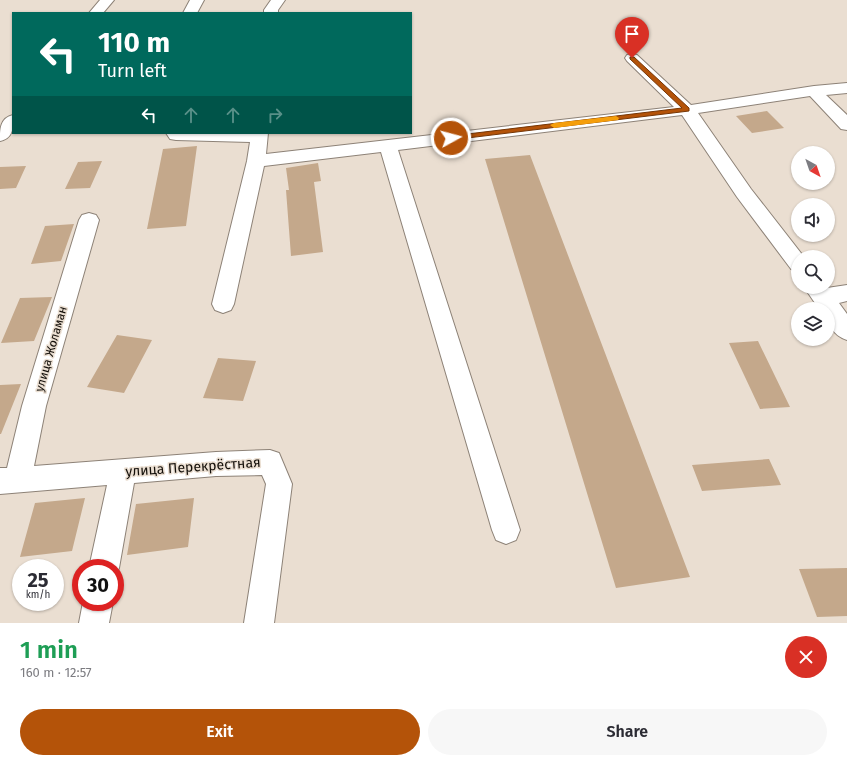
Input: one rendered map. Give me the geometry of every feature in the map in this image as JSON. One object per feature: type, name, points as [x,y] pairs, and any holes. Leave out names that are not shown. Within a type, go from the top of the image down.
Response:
[{"type":"street","points":[[97,12],[107,0]]},
{"type":"street","points":[[191,12],[197,0]]},
{"type":"street","points":[[271,12],[278,0]]},
{"type":"street","points":[[632,58],[687,110],[744,193],[791,255]]},
{"type":"street","points":[[256,160],[687,110],[814,91],[847,88]]},
{"type":"street","points":[[814,91],[847,125]]},
{"type":"street","points":[[0,136],[12,121]]},
{"type":"street","points":[[175,134],[260,135],[256,160],[223,304]]},
{"type":"street","points":[[388,145],[506,530]]},
{"type":"street","name":"улица Жоламан","points":[[9,480],[34,406],[89,220]]},
{"type":"street","points":[[835,293],[847,293]]},
{"type":"street","points":[[820,294],[847,331]]},
{"type":"street","name":"улица Перекрёстная","points":[[9,480],[216,464],[270,462],[279,484],[259,623]]},
{"type":"street","points":[[106,559],[123,471]]},
{"type":"street","points":[[94,623],[96,611]]},
{"type":"building","points":[[767,111],[784,128],[752,133],[736,116]]},
{"type":"building","points":[[197,146],[186,226],[147,229],[163,149]]},
{"type":"building","points":[[530,155],[690,577],[616,588],[485,159]]},
{"type":"building","points":[[102,161],[90,188],[65,189],[78,162]]},
{"type":"building","points":[[318,163],[321,181],[314,182],[323,252],[291,256],[286,190],[289,190],[286,168]]},
{"type":"building","points":[[26,166],[16,188],[0,189],[0,167]]},
{"type":"building","points":[[74,224],[61,261],[31,264],[45,226]]},
{"type":"building","points":[[52,297],[34,341],[1,343],[20,298]]},
{"type":"building","points":[[117,335],[152,340],[124,393],[87,387]]},
{"type":"building","points":[[758,341],[790,407],[760,409],[729,343]]},
{"type":"building","points":[[218,358],[256,361],[243,401],[203,398]]},
{"type":"building","points":[[21,384],[1,434],[0,434],[0,385]]},
{"type":"building","points":[[769,459],[781,485],[702,491],[692,465]]},
{"type":"building","points":[[85,498],[72,551],[20,557],[35,503]]},
{"type":"building","points":[[194,498],[188,547],[127,555],[136,504]]},
{"type":"building","points":[[847,568],[847,616],[817,617],[799,569]]},
{"type":"slow traffic","points":[[554,125],[616,118]]},
{"type":"route","points":[[451,138],[687,110],[632,58]]}]
